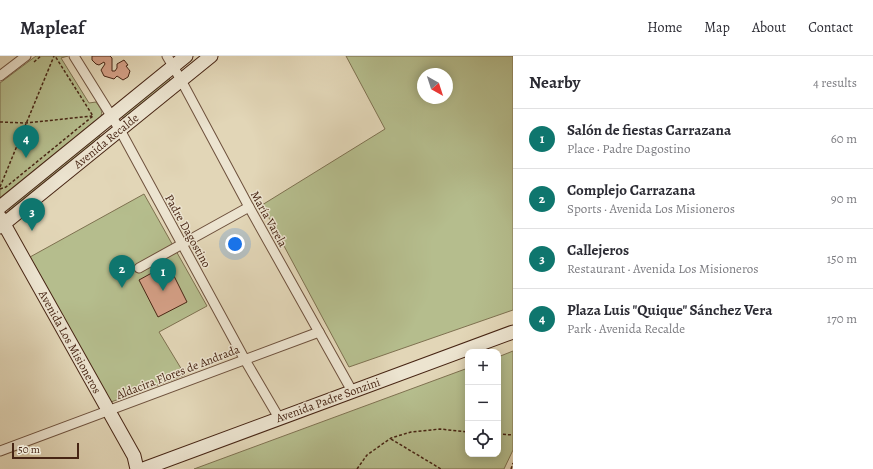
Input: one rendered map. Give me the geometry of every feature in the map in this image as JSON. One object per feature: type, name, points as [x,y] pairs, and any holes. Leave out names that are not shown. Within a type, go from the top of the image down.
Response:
[{"type":"street","points":[[0,76],[26,56]]},
{"type":"street","name":"Padre Dagostino","points":[[74,56],[120,130],[245,360],[279,418]]},
{"type":"street","name":"Avenida Recalde","points":[[0,207],[112,116],[170,61],[186,56]]},
{"type":"street","name":"Avenida Recalde","points":[[1,225],[211,56]]},
{"type":"street","name":"María Varela","points":[[170,61],[352,392]]},
{"type":"street","points":[[139,268],[249,207]]},
{"type":"street","name":"Avenida Los Misioneros","points":[[1,225],[104,413],[126,460],[136,469]]},
{"type":"street","name":"Aldacira Flores de Andrada","points":[[0,451],[319,332]]},
{"type":"street","name":"Avenida Padre Sonzini","points":[[143,469],[513,332]]},
{"type":"path","points":[[54,56],[93,116]]},
{"type":"path","points":[[0,188],[54,56]]},
{"type":"path","points":[[0,188],[6,187],[93,116]]},
{"type":"path","points":[[0,122],[26,123],[93,116],[112,116]]},
{"type":"path","points":[[357,469],[367,455],[391,438],[411,432],[440,428],[465,432]]},
{"type":"path","points":[[501,434],[513,435]]},
{"type":"path","points":[[391,438],[441,469]]},
{"type":"path","points":[[511,469],[513,463]]},
{"type":"green space","points":[[36,56],[68,56],[61,58],[89,103],[96,102],[99,106],[102,111],[101,116],[4,197],[0,198],[0,83]]},
{"type":"green space","points":[[346,56],[513,56],[513,310],[349,367],[262,205],[385,129]]},
{"type":"green space","points":[[169,78],[171,82],[124,120],[122,115]]},
{"type":"green space","points":[[99,134],[101,139],[11,211],[8,207]]},
{"type":"green space","points":[[144,194],[207,306],[159,332],[185,375],[111,402],[30,257]]},
{"type":"green space","points":[[513,351],[513,450],[504,469],[194,469],[465,369],[465,457],[501,457],[501,356]]},
{"type":"building","points":[[92,56],[110,56],[112,58],[112,71],[115,71],[117,64],[124,60],[130,71],[128,77],[123,80],[117,76],[114,79],[104,76],[101,70],[105,64],[104,62],[99,65],[96,64],[92,60]]},
{"type":"building","points":[[168,264],[187,302],[158,317],[139,280]]},
{"type":"place","name":"Plaza Luis \"Quique\" Sánchez Vera","points":[[26,158]]},
{"type":"place","name":"Callejeros","points":[[32,231]]},
{"type":"place","name":"Complejo Carrazana","points":[[122,288]]},
{"type":"place","name":"Salón de fiestas Carrazana","points":[[163,291]]}]
